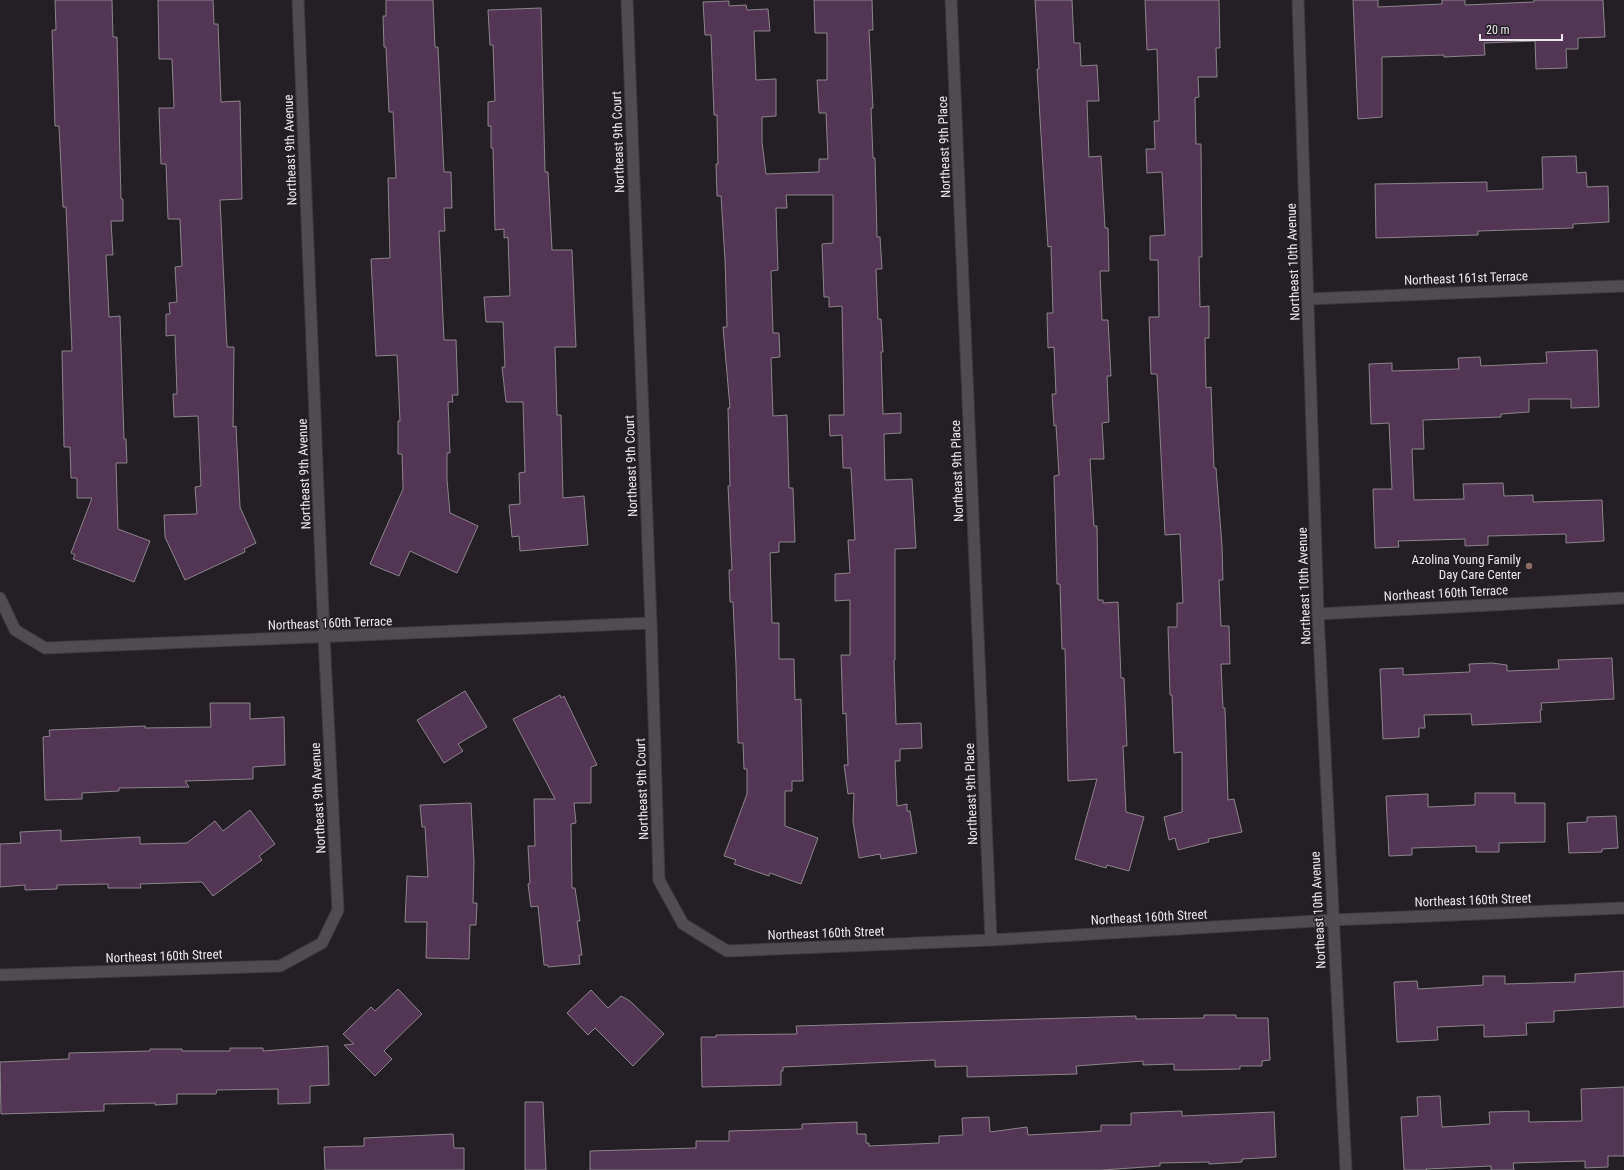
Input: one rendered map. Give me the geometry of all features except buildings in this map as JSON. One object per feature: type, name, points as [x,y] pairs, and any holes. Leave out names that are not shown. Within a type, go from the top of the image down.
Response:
[{"type":"street","name":"Northeast 9th Avenue","points":[[298,0],[324,637],[338,910],[322,943]]},
{"type":"street","name":"Northeast 9th Court","points":[[627,0],[651,623],[659,880],[683,924]]},
{"type":"street","name":"Northeast 9th Place","points":[[951,0],[991,940]]},
{"type":"street","name":"Northeast 10th Avenue","points":[[1298,0],[1318,614],[1332,920],[1346,1170]]},
{"type":"street","name":"Northeast 161st Terrace","points":[[1308,299],[1624,286]]},
{"type":"street","name":"Northeast 160th Terrace","points":[[0,598],[15,630],[45,648],[651,623]]},
{"type":"street","name":"Northeast 160th Terrace","points":[[1318,614],[1624,598]]},
{"type":"street","name":"Northeast 160th Street","points":[[683,924],[726,950],[991,940],[1332,920],[1624,908]]},
{"type":"street","name":"Northeast 160th Street","points":[[0,975],[280,966],[322,943]]},
{"type":"place","name":"Azolina Young Family Day Care Center","points":[[1529,566]]}]
